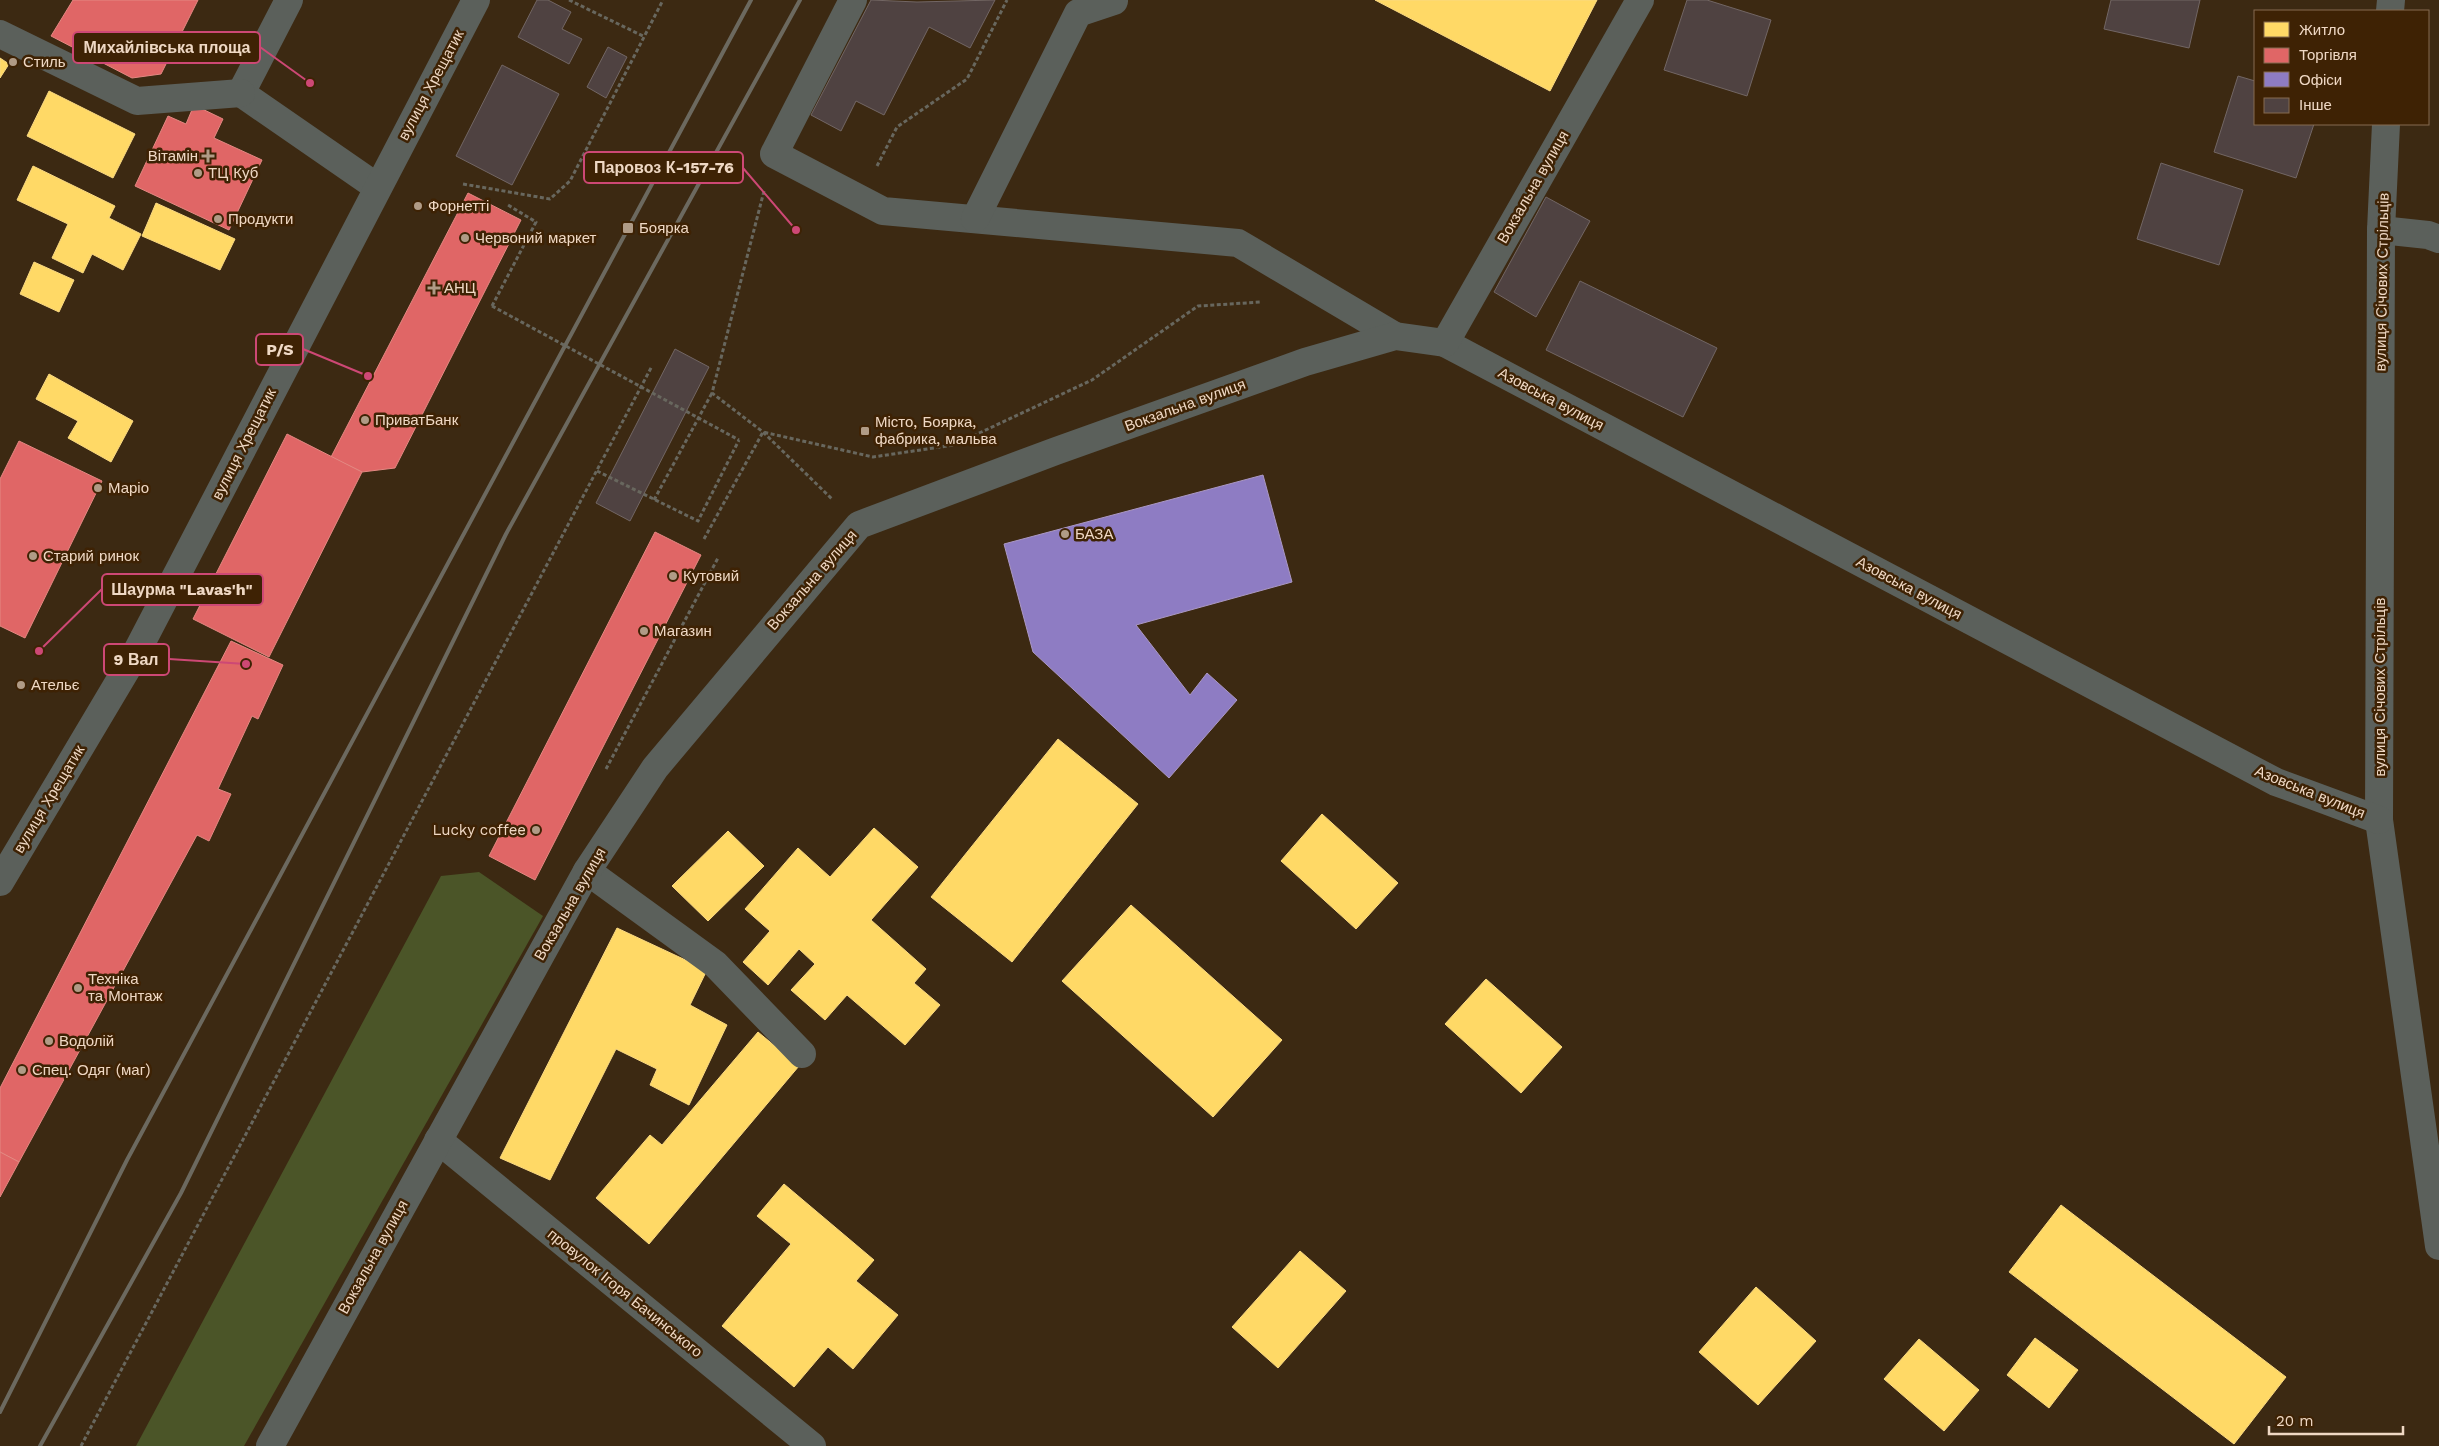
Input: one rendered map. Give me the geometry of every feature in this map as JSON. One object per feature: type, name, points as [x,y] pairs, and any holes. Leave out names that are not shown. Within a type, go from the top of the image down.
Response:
[{"type":"street","points":[[241,93],[289,0]]},
{"type":"street","name":"вулиця Хрещатик","points":[[0,882],[135,655],[476,0]]},
{"type":"street","points":[[853,0],[774,154],[883,211],[1238,243],[1395,336]]},
{"type":"street","name":"Вокзальна вулиця","points":[[270,1446],[587,871],[655,768],[859,525],[1056,451],[1305,362],[1395,336],[1445,342],[1640,0]]},
{"type":"street","points":[[975,220],[1078,13],[1114,1]]},
{"type":"street","points":[[0,34],[137,101],[241,93],[377,188]]},
{"type":"street","name":"вулиця Січових Стрільців","points":[[2386,125],[2381,230],[2379,820],[2439,1246]]},
{"type":"street","points":[[2381,230],[2428,234],[2439,239]]},
{"type":"street","name":"Азовська вулиця","points":[[1445,342],[2276,782],[2379,820]]},
{"type":"street","points":[[587,871],[715,964],[802,1054]]},
{"type":"street","name":"провулок Ігоря Бачинського","points":[[438,1140],[812,1446]]},
{"type":"path","points":[[569,0],[644,37]]},
{"type":"path","points":[[463,184],[550,199],[570,181],[664,0]]},
{"type":"path","points":[[860,199],[897,127],[967,78],[1007,0]]},
{"type":"path","points":[[654,500],[712,393],[774,154]]},
{"type":"path","points":[[508,205],[536,222],[492,306],[739,440],[698,521],[597,471]]},
{"type":"path","points":[[762,432],[873,457],[954,445],[1092,380],[1198,306],[1263,302]]},
{"type":"path","points":[[81,1446],[652,366]]},
{"type":"path","points":[[712,393],[762,432],[859,525]]},
{"type":"path","points":[[704,539],[762,432]]},
{"type":"green space","points":[[479,872],[543,916],[244,1446],[136,1446],[441,876]]},
{"type":"building: Житло","points":[[1375,0],[1597,0],[1550,91]]},
{"type":"building: Житло","points":[[0,58],[9,64],[0,78]]},
{"type":"building: Житло","points":[[49,91],[135,134],[113,178],[27,136]]},
{"type":"building: Житло","points":[[33,166],[115,206],[109,218],[141,234],[123,270],[92,254],[83,273],[52,258],[68,224],[17,200]]},
{"type":"building: Житло","points":[[156,203],[235,239],[220,270],[142,236]]},
{"type":"building: Житло","points":[[34,262],[74,280],[59,312],[20,294]]},
{"type":"building: Житло","points":[[49,374],[133,421],[111,462],[68,438],[78,421],[36,399]]},
{"type":"building: Житло","points":[[1058,739],[1138,804],[1012,962],[931,897]]},
{"type":"building: Житло","points":[[1322,814],[1398,883],[1356,929],[1281,861]]},
{"type":"building: Житло","points":[[874,828],[918,867],[871,920],[926,969],[914,983],[940,1005],[905,1045],[847,995],[825,1020],[791,990],[815,964],[799,949],[768,985],[743,962],[770,931],[745,909],[798,848],[830,877]]},
{"type":"building: Житло","points":[[728,831],[764,866],[708,921],[672,886]]},
{"type":"building: Житло","points":[[1131,905],[1282,1040],[1213,1117],[1062,981]]},
{"type":"building: Житло","points":[[617,928],[707,970],[690,1005],[727,1025],[689,1105],[650,1085],[657,1069],[616,1049],[550,1180],[500,1158]]},
{"type":"building: Житло","points":[[1486,979],[1562,1047],[1521,1093],[1445,1024]]},
{"type":"building: Житло","points":[[758,1032],[799,1066],[649,1244],[596,1198],[650,1135],[662,1145]]},
{"type":"building: Житло","points":[[784,1184],[874,1260],[856,1281],[898,1315],[853,1369],[828,1347],[794,1387],[722,1326],[791,1244],[757,1216]]},
{"type":"building: Житло","points":[[2061,1205],[2286,1377],[2234,1444],[2009,1272]]},
{"type":"building: Житло","points":[[1300,1251],[1346,1291],[1278,1368],[1232,1327]]},
{"type":"building: Житло","points":[[1756,1287],[1816,1341],[1758,1405],[1699,1352]]},
{"type":"building: Житло","points":[[2035,1338],[2078,1370],[2049,1408],[2007,1375]]},
{"type":"building: Житло","points":[[1919,1339],[1979,1390],[1944,1431],[1884,1379]]},
{"type":"building: Торгівля","points":[[73,0],[198,0],[161,74],[132,78],[51,36]]},
{"type":"building: Торгівля","name":"ТЦ Куб","points":[[194,105],[223,119],[214,138],[262,160],[229,230],[135,186],[168,116],[186,124]]},
{"type":"building: Торгівля","points":[[468,193],[521,220],[395,468],[362,472],[331,457]]},
{"type":"building: Торгівля","points":[[287,434],[362,472],[269,657],[193,619]]},
{"type":"building: Торгівля","name":"Старий ринок","points":[[19,441],[102,481],[25,638],[0,626],[0,479]]},
{"type":"building: Торгівля","points":[[655,532],[701,555],[535,880],[489,856]]},
{"type":"building: Торгівля","points":[[231,641],[283,665],[258,719],[252,716],[218,789],[231,794],[209,841],[197,835],[19,1162],[0,1152],[0,1088]]},
{"type":"building: Торгівля","points":[[0,1152],[19,1162],[0,1197]]},
{"type":"building: Офіси","points":[[1263,475],[1292,582],[1136,625],[1190,695],[1207,673],[1237,700],[1169,778],[1033,652],[1004,544]]},
{"type":"building: Інше","points":[[537,0],[548,0],[571,12],[562,29],[582,39],[569,64],[518,37]]},
{"type":"building: Інше","points":[[871,0],[917,2],[995,0],[970,48],[929,27],[884,115],[856,101],[841,131],[811,115]]},
{"type":"building: Інше","points":[[1687,0],[1707,0],[1771,20],[1747,96],[1664,70]]},
{"type":"building: Інше","points":[[2111,0],[2200,0],[2189,48],[2104,29]]},
{"type":"building: Інше","points":[[608,47],[627,57],[606,98],[587,87]]},
{"type":"building: Інше","points":[[502,65],[559,94],[512,185],[456,156]]},
{"type":"building: Інше","points":[[2238,76],[2254,81],[2254,125],[2314,125],[2296,178],[2214,152]]},
{"type":"building: Інше","points":[[2161,163],[2243,190],[2219,265],[2137,239]]},
{"type":"building: Інше","points":[[1546,197],[1590,221],[1536,317],[1494,292]]},
{"type":"building: Інше","points":[[1580,281],[1717,348],[1683,417],[1546,350]]},
{"type":"building: Інше","points":[[675,349],[709,367],[630,521],[596,503]]},
{"type":"railway","points":[[0,1412],[127,1160],[751,0]]},
{"type":"railway","points":[[40,1446],[181,1193],[506,534],[800,0]]},
{"type":"place","name":"Стиль","points":[[13,62]]},
{"type":"place","name":"Михайлівська площа","points":[[310,83]]},
{"type":"place","name":"Вітамін","points":[[208,156]]},
{"type":"place","name":"ТЦ Куб","points":[[198,173]]},
{"type":"place","name":"Форнетті","points":[[418,206]]},
{"type":"place","name":"Продукти","points":[[218,219]]},
{"type":"place","name":"Боярка","points":[[628,228]]},
{"type":"place","name":"Паровоз К-157-76","points":[[796,230]]},
{"type":"place","name":"Червоний маркет","points":[[465,238]]},
{"type":"place","name":"АНЦ","points":[[434,288]]},
{"type":"place","name":"P/S","points":[[368,376]]},
{"type":"place","name":"ПриватБанк","points":[[365,420]]},
{"type":"place","name":"Місто, Боярка, фабрика, мальва","points":[[865,431]]},
{"type":"place","name":"Маріо","points":[[98,488]]},
{"type":"place","name":"БАЗА","points":[[1065,534]]},
{"type":"place","name":"Старий ринок","points":[[33,556]]},
{"type":"place","name":"Кутовий","points":[[673,576]]},
{"type":"place","name":"Магазин","points":[[644,631]]},
{"type":"place","name":"Шаурма \"Lavas'h\"","points":[[39,651]]},
{"type":"place","name":"9 Вал","points":[[246,664]]},
{"type":"place","name":"Ательє","points":[[21,685]]},
{"type":"place","name":"Lucky coffee","points":[[536,830]]},
{"type":"place","name":"Техніка та Монтаж","points":[[78,988]]},
{"type":"place","name":"Водолій","points":[[49,1041]]},
{"type":"place","name":"Спец. Одяг (маг)","points":[[22,1070]]}]
